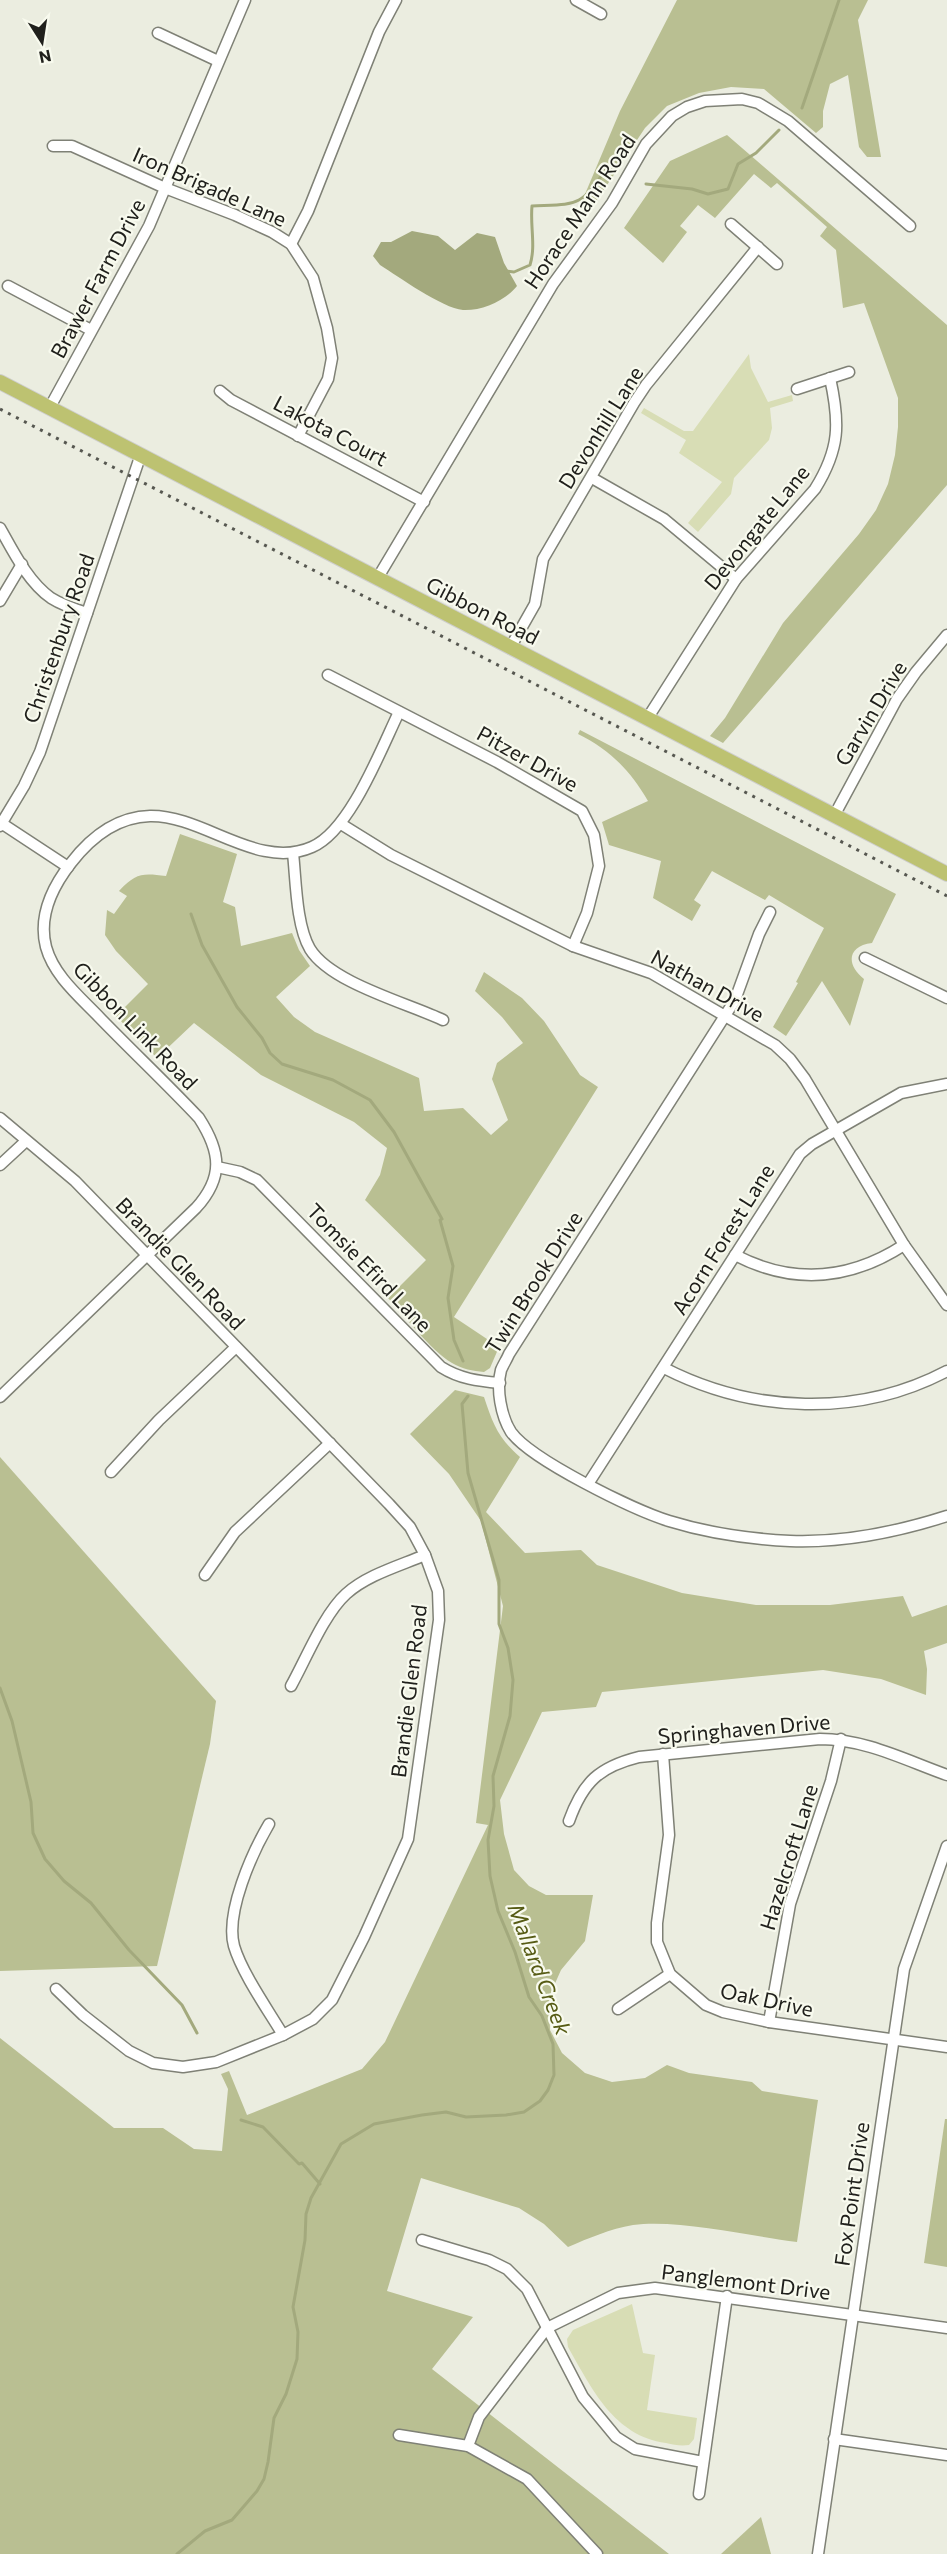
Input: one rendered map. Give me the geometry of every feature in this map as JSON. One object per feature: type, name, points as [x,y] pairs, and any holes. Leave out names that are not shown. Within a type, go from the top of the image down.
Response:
[{"type":"main road","name":"Gibbon Road","points":[[0,382],[140,457],[947,874]]},
{"type":"street","name":"Brawer Farm Drive","points":[[50,407],[149,226],[245,0]]},
{"type":"street","points":[[291,244],[308,211],[379,32],[396,0]]},
{"type":"street","points":[[576,0],[602,14]]},
{"type":"street","points":[[158,33],[218,61]]},
{"type":"street","name":"Horace Mann Road","points":[[376,579],[553,284],[606,211],[657,129],[672,116],[687,107],[705,101],[742,99],[759,103],[772,110],[910,226]]},
{"type":"street","name":"Iron Brigade Lane","points":[[53,146],[72,146],[165,188],[244,219],[291,244],[313,278],[327,328],[332,358],[328,379],[298,436]]},
{"type":"street","points":[[731,224],[777,264]]},
{"type":"street","name":"Devonhill Lane","points":[[510,648],[535,604],[543,559],[644,388],[758,247]]},
{"type":"street","points":[[9,286],[92,330]]},
{"type":"street","points":[[797,388],[849,372]]},
{"type":"street","name":"Devongate Lane","points":[[647,719],[736,579],[816,489],[827,469],[835,447],[838,427],[830,378]]},
{"type":"street","name":"Lakota Court","points":[[220,391],[298,436],[424,502]]},
{"type":"street","name":"Christenbury Road","points":[[1,824],[24,786],[40,752],[140,457]]},
{"type":"street","points":[[592,478],[664,519],[736,579]]},
{"type":"street","points":[[0,528],[22,564],[50,597],[87,613]]},
{"type":"street","points":[[0,602],[22,564]]},
{"type":"street","name":"Garvin Drive","points":[[834,816],[897,699],[947,635]]},
{"type":"street","name":"Pitzer Drive","points":[[328,675],[497,762],[582,811],[594,835],[599,866],[586,913],[573,946]]},
{"type":"street","name":"Gibbon Link Road","points":[[217,1167],[216,1152],[209,1134],[199,1119],[60,976],[48,955],[45,943],[44,921],[48,903],[68,867],[92,838],[128,819],[151,816],[176,820],[268,851],[293,853],[321,842],[341,824],[399,712]]},
{"type":"street","points":[[1,824],[68,867]]},
{"type":"street","name":"Nathan Drive","points":[[341,824],[391,855],[573,946],[651,973],[775,1045],[790,1059],[837,1130],[904,1245],[947,1305]]},
{"type":"street","points":[[293,853],[304,933],[310,948],[325,967],[443,1020]]},
{"type":"street","name":"Twin Brook Drive","points":[[770,912],[759,934],[735,1000],[509,1354],[501,1370],[502,1412],[512,1433],[540,1456],[626,1504],[669,1521],[746,1537],[792,1541],[856,1537],[912,1527],[947,1516]]},
{"type":"street","points":[[865,958],[947,998]]},
{"type":"street","name":"Acorn Forest Lane","points":[[588,1484],[800,1154],[901,1093],[947,1084]]},
{"type":"street","name":"Brandie Glen Road","points":[[0,1118],[75,1180],[410,1527],[438,1591],[439,1620],[408,1839],[364,1937],[332,2000],[313,2019],[283,2035],[216,2062],[183,2067],[153,2063],[129,2051],[83,2015],[56,1989]]},
{"type":"street","points":[[0,1165],[26,1141]]},
{"type":"street","points":[[0,1397],[206,1197],[217,1167]]},
{"type":"street","name":"Tomsie Efird Lane","points":[[217,1167],[240,1172],[257,1180],[441,1367],[454,1375],[471,1380],[500,1383]]},
{"type":"street","points":[[735,1255],[769,1270],[791,1274],[836,1274],[864,1267],[904,1245]]},
{"type":"street","points":[[111,1472],[159,1420],[236,1347]]},
{"type":"street","points":[[664,1368],[704,1387],[730,1395],[759,1401],[806,1405],[875,1397],[921,1383],[947,1371]]},
{"type":"street","points":[[205,1575],[235,1532],[330,1443]]},
{"type":"street","points":[[291,1686],[330,1615],[347,1593],[375,1577],[424,1555]]},
{"type":"street","name":"Springhaven Drive","points":[[569,1821],[579,1795],[605,1768],[616,1762],[663,1754],[841,1739],[872,1747],[947,1775]]},
{"type":"street","name":"Hazelcroft Lane","points":[[769,2022],[790,1904],[831,1781],[841,1739]]},
{"type":"street","name":"Oak Drive","points":[[663,1754],[669,1835],[657,1923],[657,1942],[670,1974],[706,2005],[723,2012],[769,2022],[947,2047]]},
{"type":"street","points":[[269,1824],[244,1875],[232,1935],[238,1956],[283,2035]]},
{"type":"street","name":"Fox Point Drive","points":[[818,2554],[904,1969],[943,1870],[947,1846]]},
{"type":"street","points":[[618,2009],[670,1974]]},
{"type":"street","points":[[422,2241],[489,2260],[507,2269],[527,2289],[583,2397],[616,2437],[635,2449],[703,2462]]},
{"type":"street","name":"Panglemont Drive","points":[[468,2446],[479,2417],[547,2328],[618,2293],[656,2288],[947,2328]]},
{"type":"street","points":[[699,2494],[727,2296]]},
{"type":"street","points":[[399,2435],[468,2446],[527,2479],[597,2554]]},
{"type":"street","points":[[834,2439],[947,2455]]},
{"type":"shaded area","points":[[677,0],[868,0],[858,20],[881,157],[867,157],[859,147],[848,75],[830,84],[823,111],[823,127],[816,133],[764,89],[731,87],[699,93],[667,106],[645,128],[597,200],[580,206],[620,111]]},
{"type":"shaded area","points":[[727,135],[947,325],[947,485],[723,743],[710,736],[725,718],[783,623],[859,534],[876,510],[888,484],[895,455],[898,427],[898,398],[864,303],[843,308],[836,250],[820,236],[827,227],[777,183],[771,188],[754,174],[715,218],[698,205],[680,226],[687,232],[663,263],[624,228],[670,161]]},
{"type":"shaded area","points":[[412,231],[438,236],[455,250],[477,233],[495,237],[504,263],[517,286],[500,300],[486,307],[463,310],[444,304],[380,265],[373,256],[381,242],[391,242]]},
{"type":"shaded area","points":[[749,354],[751,368],[768,402],[792,395],[793,401],[770,408],[772,428],[769,440],[734,478],[731,494],[698,532],[688,523],[722,482],[679,453],[686,440],[641,413],[644,408],[684,431],[693,431]]},
{"type":"shaded area","points":[[580,730],[896,894],[872,943],[858,948],[852,957],[854,968],[864,979],[850,1026],[822,981],[786,1036],[773,1027],[798,983],[796,982],[824,928],[769,895],[765,900],[712,871],[694,900],[701,905],[692,921],[653,898],[661,861],[609,845],[602,822],[648,801],[626,770],[600,747],[578,734]]},
{"type":"shaded area","points":[[180,834],[237,854],[223,902],[235,907],[241,946],[292,933],[299,950],[310,966],[276,997],[294,1017],[315,1032],[419,1078],[424,1111],[463,1108],[491,1135],[508,1120],[492,1079],[497,1063],[523,1043],[502,1017],[475,991],[484,972],[522,998],[544,1021],[580,1075],[598,1087],[454,1317],[499,1347],[490,1368],[484,1372],[460,1367],[443,1357],[388,1298],[426,1260],[365,1200],[380,1175],[387,1148],[354,1122],[261,1075],[194,1023],[157,1058],[116,1016],[148,984],[116,951],[105,935],[107,910],[114,914],[127,896],[119,891],[135,878],[145,875],[166,876]]},
{"type":"shaded area","points":[[455,1390],[484,1397],[497,1430],[520,1457],[486,1512],[525,1553],[581,1550],[597,1565],[682,1593],[756,1605],[830,1605],[903,1596],[912,1617],[947,1605],[947,1643],[924,1651],[927,1669],[926,1695],[881,1679],[823,1670],[602,1692],[596,1707],[542,1712],[500,1800],[504,1834],[514,1870],[529,1886],[546,1895],[593,1895],[585,1941],[561,1970],[549,1997],[550,2030],[562,2053],[585,2073],[612,2082],[645,2078],[667,2065],[689,2073],[752,2082],[762,2091],[818,2100],[797,2242],[692,2226],[651,2224],[616,2229],[568,2247],[544,2224],[519,2208],[421,2178],[387,2291],[473,2317],[432,2369],[669,2554],[0,2554],[0,2038],[114,2128],[163,2128],[194,2149],[222,2151],[228,2089],[221,2074],[229,2071],[247,2115],[362,2069],[385,2042],[488,1825],[476,1823],[503,1606],[481,1521],[449,1474],[410,1434]]},
{"type":"shaded area","points":[[0,1457],[216,1701],[210,1744],[157,1966],[0,1971]]},
{"type":"shaded area","points":[[945,2119],[947,2119],[947,2267],[924,2263]]},
{"type":"shaded area","points":[[632,2304],[643,2353],[655,2355],[647,2410],[697,2418],[694,2439],[689,2445],[675,2445],[648,2439],[618,2421],[596,2394],[568,2347],[567,2339],[573,2330]]},
{"type":"shaded area","points":[[761,2517],[771,2554],[721,2554]]},
{"type":"waterway","points":[[802,108],[839,0]]},
{"type":"waterway","points":[[646,184],[692,189],[708,194],[728,189],[738,164],[756,153],[779,130]]},
{"type":"waterway","points":[[506,271],[514,272],[530,265],[533,251],[532,206],[568,204],[576,201],[590,191],[606,169],[613,169]]},
{"type":"waterway","name":"Mallard Creek","points":[[191,914],[202,945],[237,1007],[262,1038],[270,1053],[282,1064],[333,1080],[370,1100],[394,1132],[442,1219],[440,1220],[453,1266],[448,1298],[454,1340],[463,1361]]},
{"type":"waterway","name":"Mallard Creek","points":[[177,2554],[205,2531],[232,2520],[257,2491],[264,2479],[274,2418],[286,2394],[297,2359],[298,2332],[293,2307],[305,2240],[306,2214],[311,2198],[341,2144],[374,2124],[422,2115],[446,2112],[466,2117],[524,2112],[540,2101],[548,2090],[554,2075],[553,2044],[542,2016],[529,1997],[515,1952],[498,1911],[490,1876],[488,1840],[494,1806],[493,1776],[510,1716],[513,1680],[508,1648],[499,1624],[499,1580],[468,1473],[462,1404],[468,1396]]},
{"type":"waterway","points":[[0,1688],[12,1721],[31,1802],[33,1833],[45,1859],[64,1881],[91,1903],[129,1950],[182,2005],[197,2033]]},
{"type":"waterway","points":[[241,2120],[263,2127],[299,2164],[302,2163],[320,2184]]},
{"type":"railway","points":[[0,409],[947,896]]}]
